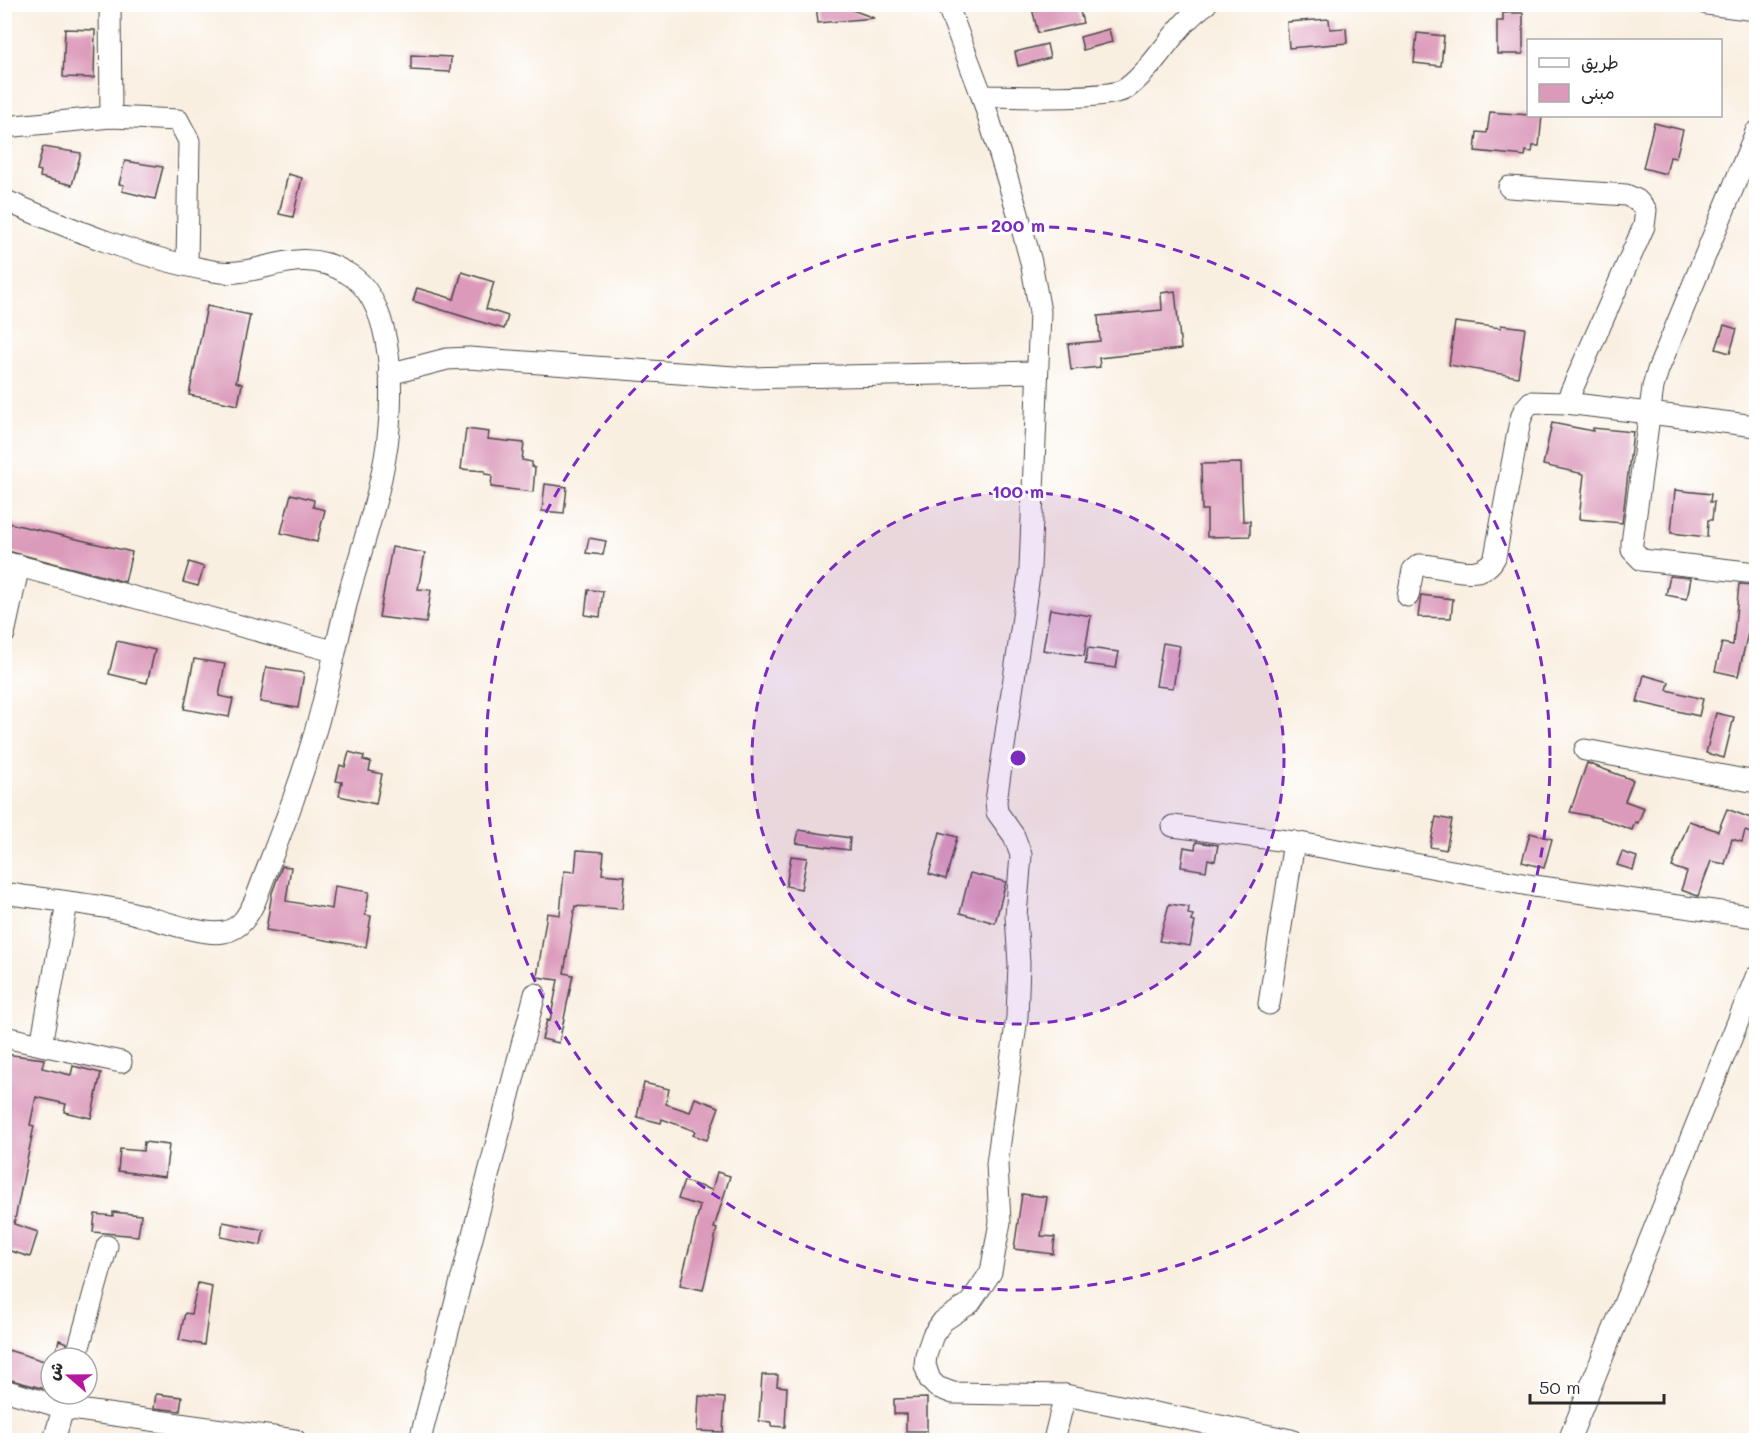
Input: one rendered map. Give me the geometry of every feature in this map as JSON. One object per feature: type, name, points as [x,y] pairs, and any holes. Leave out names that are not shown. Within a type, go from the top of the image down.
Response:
[{"type":"street","points":[[110,4],[111,117]]},
{"type":"street","points":[[947,4],[982,96],[1031,262],[1041,334],[1036,372],[1030,569],[996,801],[997,812],[1014,836],[1021,855],[1016,916],[1019,964],[1017,1017],[997,1164],[1000,1222],[991,1272],[970,1303],[943,1321],[933,1335],[926,1365],[930,1380],[937,1387],[953,1393],[1065,1395],[1291,1440]]},
{"type":"street","points":[[982,96],[1033,97],[1121,92],[1138,78],[1192,15],[1206,4]]},
{"type":"street","points":[[1707,4],[1756,10]]},
{"type":"street","points":[[4,127],[111,117],[178,120],[189,141],[186,264]]},
{"type":"street","points":[[1756,132],[1658,370],[1633,535],[1635,554],[1642,560],[1756,573]]},
{"type":"street","points":[[1509,187],[1626,195],[1637,200],[1646,210],[1644,226],[1566,403]]},
{"type":"street","points":[[4,200],[96,237],[215,272],[238,270],[291,259],[318,261],[348,273],[371,293],[382,322],[389,374],[389,429],[380,475],[333,651],[316,729],[305,766],[255,901],[246,918],[236,928],[222,933],[177,926],[116,909],[4,893]]},
{"type":"street","points":[[389,374],[447,359],[469,358],[748,378],[1036,372]]},
{"type":"street","points":[[1408,596],[1413,570],[1419,565],[1474,572],[1491,565],[1524,410],[1535,401],[1756,426]]},
{"type":"street","points":[[4,634],[12,563],[333,651]]},
{"type":"street","points":[[1585,750],[1756,782]]},
{"type":"street","points":[[1173,826],[1294,842],[1534,885],[1756,917]]},
{"type":"street","points":[[1269,1004],[1294,842]]},
{"type":"street","points":[[41,1045],[67,903]]},
{"type":"street","points":[[1569,1440],[1756,977]]},
{"type":"street","points":[[420,1440],[535,994]]},
{"type":"street","points":[[4,1037],[121,1062]]},
{"type":"street","points":[[79,1346],[107,1246]]},
{"type":"street","points":[[4,1390],[39,1396]]},
{"type":"street","points":[[1054,1440],[1065,1395]]},
{"type":"street","points":[[54,1440],[64,1406]]},
{"type":"street","points":[[95,1406],[295,1440]]},
{"type":"building","points":[[816,4],[848,4],[847,8],[874,18],[818,23]]},
{"type":"building","points":[[1031,4],[1078,4],[1083,23],[1038,33]]},
{"type":"building","points":[[1503,13],[1523,13],[1523,54],[1497,54],[1497,21],[1503,21]]},
{"type":"building","points":[[1329,19],[1330,29],[1346,28],[1347,43],[1289,48],[1287,22]]},
{"type":"building","points":[[65,29],[95,30],[94,78],[63,77]]},
{"type":"building","points":[[1109,29],[1112,42],[1083,50],[1080,37]]},
{"type":"building","points":[[1417,33],[1444,36],[1441,66],[1414,63]]},
{"type":"building","points":[[1047,44],[1050,58],[1018,66],[1015,52]]},
{"type":"building","points":[[411,55],[451,57],[450,72],[411,70]]},
{"type":"building","points":[[1490,112],[1542,117],[1539,146],[1533,146],[1532,152],[1526,151],[1525,156],[1475,151],[1477,132],[1487,133]]},
{"type":"building","points":[[1654,123],[1683,130],[1676,158],[1670,157],[1666,174],[1643,168]]},
{"type":"building","points":[[43,147],[81,153],[72,185],[40,177],[41,171],[37,170]]},
{"type":"building","points":[[125,161],[163,167],[155,199],[122,191],[124,185],[119,184]]},
{"type":"building","points":[[288,174],[302,178],[293,217],[279,214]]},
{"type":"building","points":[[462,272],[494,282],[486,309],[508,316],[504,329],[413,301],[417,288],[454,299]]},
{"type":"building","points":[[1175,291],[1181,349],[1099,358],[1100,367],[1071,370],[1068,344],[1100,341],[1098,316],[1162,310],[1161,293]]},
{"type":"building","points":[[207,306],[250,315],[236,382],[242,384],[238,405],[189,395]]},
{"type":"building","points":[[1455,322],[1501,328],[1501,325],[1525,328],[1518,377],[1449,365]]},
{"type":"building","points":[[1724,325],[1737,329],[1730,353],[1716,349]]},
{"type":"building","points":[[1552,423],[1593,431],[1593,428],[1633,432],[1622,523],[1579,519],[1584,474],[1543,465]]},
{"type":"building","points":[[466,429],[489,432],[488,439],[524,443],[522,460],[532,462],[532,467],[535,468],[533,492],[491,487],[492,475],[485,474],[485,471],[461,469]]},
{"type":"building","points":[[1241,463],[1243,521],[1250,521],[1250,536],[1207,537],[1207,510],[1202,510],[1201,464]]},
{"type":"building","points":[[545,484],[567,487],[564,513],[542,511]]},
{"type":"building","points":[[1675,490],[1711,494],[1710,502],[1714,502],[1712,520],[1708,520],[1707,537],[1671,533]]},
{"type":"building","points":[[291,494],[314,500],[313,507],[325,510],[317,542],[281,533]]},
{"type":"building","points":[[4,522],[132,552],[125,582],[4,550]]},
{"type":"building","points":[[589,538],[606,541],[603,555],[586,553]]},
{"type":"building","points":[[392,547],[425,553],[418,589],[431,590],[426,623],[379,617]]},
{"type":"building","points":[[189,562],[204,567],[198,586],[183,582]]},
{"type":"building","points":[[1670,576],[1691,578],[1687,599],[1666,595]]},
{"type":"building","points":[[1739,584],[1756,585],[1756,625],[1750,624],[1738,676],[1715,671],[1722,643],[1733,645]]},
{"type":"building","points":[[588,590],[603,591],[600,617],[585,615]]},
{"type":"building","points":[[1421,595],[1453,599],[1451,618],[1418,617]]},
{"type":"building","points":[[1050,609],[1091,616],[1084,656],[1043,650]]},
{"type":"building","points":[[117,641],[155,650],[147,683],[109,674]]},
{"type":"building","points":[[1163,643],[1180,646],[1173,688],[1156,686]]},
{"type":"building","points":[[1088,648],[1119,652],[1116,668],[1085,664]]},
{"type":"building","points":[[194,659],[225,664],[219,696],[233,699],[229,717],[184,709]]},
{"type":"building","points":[[266,667],[304,673],[298,708],[260,702]]},
{"type":"building","points":[[1644,675],[1669,682],[1667,690],[1703,699],[1699,716],[1637,702]]},
{"type":"building","points":[[1716,713],[1734,717],[1724,758],[1706,753]]},
{"type":"building","points":[[349,752],[364,756],[363,760],[371,762],[369,771],[382,774],[376,804],[339,796],[342,782],[336,781],[340,765],[345,767]]},
{"type":"building","points":[[1587,763],[1633,780],[1625,801],[1644,808],[1638,823],[1635,822],[1632,830],[1599,818],[1570,812]]},
{"type":"building","points":[[1727,809],[1756,820],[1756,835],[1745,831],[1742,842],[1732,839],[1725,864],[1711,861],[1698,896],[1681,890],[1687,872],[1672,867],[1689,821],[1718,831]]},
{"type":"building","points":[[1436,817],[1452,820],[1446,850],[1430,847]]},
{"type":"building","points":[[799,830],[850,838],[849,850],[796,843]]},
{"type":"building","points":[[940,832],[957,837],[946,879],[929,874]]},
{"type":"building","points":[[1530,833],[1552,839],[1544,868],[1522,862]]},
{"type":"building","points":[[1196,842],[1218,845],[1215,861],[1208,859],[1206,871],[1181,867],[1184,847],[1195,849]]},
{"type":"building","points":[[577,850],[604,852],[602,874],[625,876],[622,909],[575,906],[564,973],[573,975],[559,1043],[542,1039],[547,1020],[550,1021],[558,980],[537,977],[547,913],[560,915],[564,871],[575,872]]},
{"type":"building","points":[[1622,852],[1637,857],[1633,870],[1617,865]]},
{"type":"building","points":[[791,856],[807,858],[801,889],[786,886]]},
{"type":"building","points":[[282,866],[291,867],[286,901],[332,909],[335,886],[369,892],[365,915],[371,916],[366,947],[266,930],[272,893]]},
{"type":"building","points":[[970,873],[1006,882],[995,923],[960,913]]},
{"type":"building","points":[[1169,904],[1189,907],[1188,914],[1193,915],[1191,921],[1195,922],[1190,946],[1159,941]]},
{"type":"building","points":[[4,1054],[44,1059],[42,1068],[71,1075],[73,1066],[101,1073],[91,1118],[64,1112],[66,1104],[36,1097],[30,1125],[34,1126],[14,1224],[38,1232],[30,1257],[4,1249]]},
{"type":"building","points":[[644,1083],[669,1089],[666,1104],[690,1112],[695,1098],[719,1107],[707,1140],[693,1135],[695,1131],[662,1119],[661,1123],[637,1117]]},
{"type":"building","points":[[144,1142],[169,1145],[165,1177],[118,1171],[120,1149],[143,1151]]},
{"type":"building","points":[[717,1172],[730,1176],[714,1228],[717,1229],[703,1290],[680,1285],[700,1206],[678,1199],[684,1181],[712,1190]]},
{"type":"building","points":[[1022,1194],[1047,1197],[1041,1236],[1055,1237],[1053,1254],[1014,1249]]},
{"type":"building","points":[[113,1212],[141,1215],[138,1236],[93,1232],[95,1214],[113,1216]]},
{"type":"building","points":[[223,1222],[264,1230],[261,1245],[221,1237]]},
{"type":"building","points":[[198,1283],[212,1286],[204,1345],[179,1340],[185,1313],[191,1314]]},
{"type":"building","points":[[59,1340],[67,1343],[66,1346],[57,1346]]},
{"type":"building","points":[[8,1350],[39,1359],[39,1387],[4,1378]]},
{"type":"building","points":[[762,1375],[778,1375],[777,1386],[787,1387],[785,1427],[771,1426],[771,1422],[759,1421]]},
{"type":"building","points":[[156,1394],[182,1397],[180,1411],[154,1408]]},
{"type":"building","points":[[699,1396],[725,1398],[723,1432],[697,1431]]},
{"type":"building","points":[[927,1398],[927,1431],[906,1431],[906,1414],[894,1414],[894,1399]]}]
